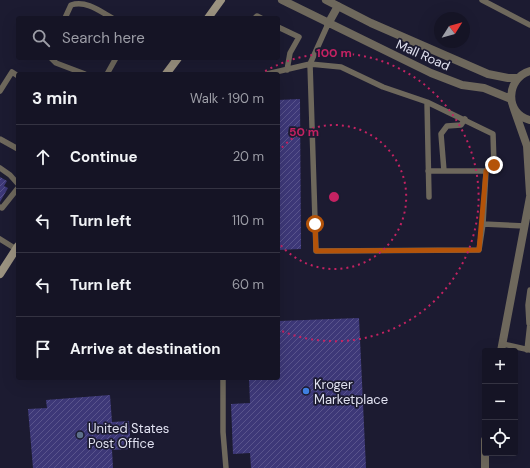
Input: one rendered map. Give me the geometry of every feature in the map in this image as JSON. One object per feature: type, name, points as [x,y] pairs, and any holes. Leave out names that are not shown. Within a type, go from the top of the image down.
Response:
[{"type":"main road","points":[[209,16],[221,0]]},
{"type":"main road","points":[[168,72],[176,60]]},
{"type":"main road","points":[[0,274],[16,250]]},
{"type":"street","name":"Mall Road","points":[[282,0],[328,24],[431,73],[462,85],[484,88],[511,99]]},
{"type":"street","name":"Mall Road","points":[[326,0],[371,23],[488,74],[508,78],[517,78]]},
{"type":"street","points":[[328,24],[338,6]]},
{"type":"street","points":[[502,348],[530,195],[527,146],[511,99],[512,88],[517,78],[530,71]]},
{"type":"street","points":[[514,109],[522,117],[530,120]]},
{"type":"street","points":[[484,456],[484,468]]},
{"type":"lane","points":[[482,0],[530,25]]},
{"type":"lane","points":[[65,16],[71,5],[81,2],[88,3],[109,16]]},
{"type":"lane","points":[[328,24],[310,64],[316,251],[479,250],[483,224],[486,171]]},
{"type":"lane","points":[[280,27],[299,37],[290,53],[287,70]]},
{"type":"lane","points":[[52,60],[56,63],[80,72]]},
{"type":"lane","points":[[108,72],[115,60]]},
{"type":"lane","points":[[277,72],[310,64],[341,66],[383,87],[427,102],[494,134],[494,165],[486,171],[428,171]]},
{"type":"lane","points":[[0,91],[12,72],[16,75]]},
{"type":"lane","points":[[427,102],[429,197]]},
{"type":"lane","points":[[444,171],[441,134],[447,126],[461,125],[465,119]]},
{"type":"lane","points":[[0,139],[16,148]]},
{"type":"lane","points":[[0,168],[16,181]]},
{"type":"lane","points":[[0,207],[2,208],[16,190]]},
{"type":"lane","points":[[483,224],[525,226]]},
{"type":"lane","points":[[0,239],[16,247]]},
{"type":"lane","points":[[518,349],[528,350],[530,323],[528,305],[530,290]]},
{"type":"lane","points":[[223,380],[223,432],[226,468]]},
{"type":"building","points":[[300,99],[301,249],[280,250],[280,100]]},
{"type":"building","points":[[0,177],[7,181],[4,186],[8,188],[0,202]]},
{"type":"building","name":"Kroger Marketplace","points":[[359,318],[366,468],[251,468],[250,453],[233,454],[231,404],[250,403],[249,380],[280,380],[280,321]]},
{"type":"building","name":"United States Post Office","points":[[110,395],[112,422],[129,421],[131,449],[112,450],[113,468],[33,468],[28,409],[47,408],[46,400]]},
{"type":"place","name":"Kroger Marketplace","points":[[306,391]]},
{"type":"place","name":"United States Post Office","points":[[80,435]]},
{"type":"route","points":[[315,224],[316,251],[479,250],[483,224],[483,198],[486,171],[494,165]]}]
